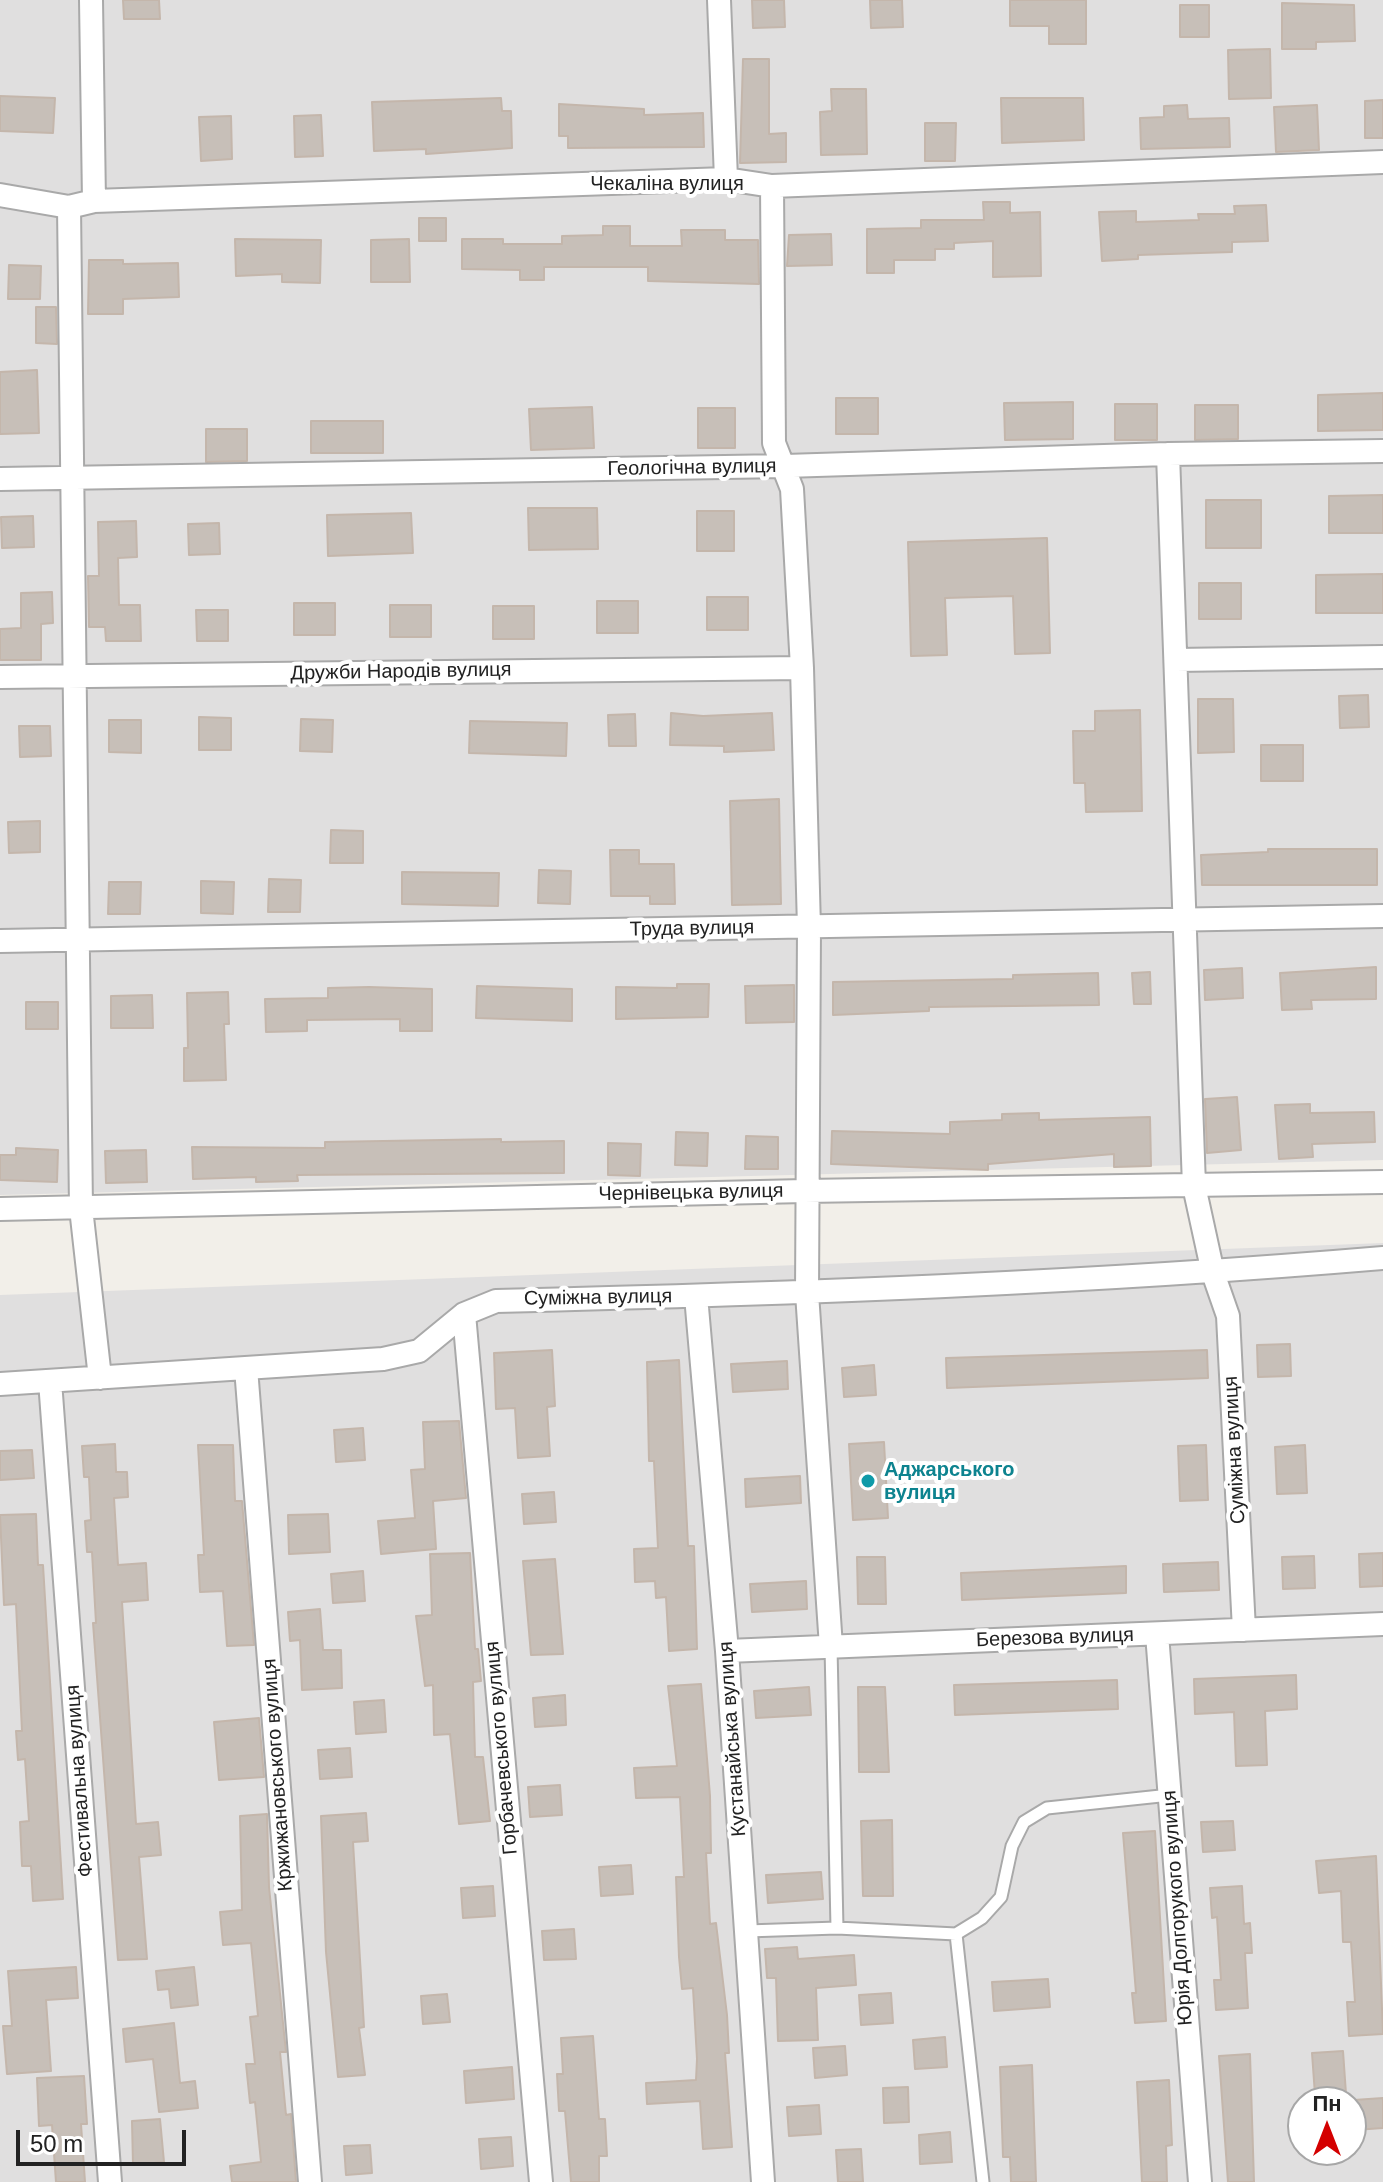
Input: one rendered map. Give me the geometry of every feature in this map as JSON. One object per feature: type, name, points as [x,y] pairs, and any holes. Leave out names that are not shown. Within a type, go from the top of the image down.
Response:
[{"type":"street","points":[[91,0],[94,201]]},
{"type":"street","points":[[719,0],[726,179]]},
{"type":"street","name":"Чекаліна вулиця","points":[[0,195],[69,207],[94,201],[726,179],[772,186],[1383,162]]},
{"type":"street","points":[[772,186],[774,443],[792,489],[802,668],[809,928],[805,1191],[807,1293],[831,1647]]},
{"type":"street","points":[[69,207],[81,1208],[100,1378]]},
{"type":"street","name":"Геологічна вулиця","points":[[0,479],[785,466],[1383,451]]},
{"type":"street","points":[[1168,454],[1194,1186],[1213,1273]]},
{"type":"street","points":[[1176,660],[1383,657]]},
{"type":"street","name":"Дружби Народів вулиця","points":[[0,677],[802,668]]},
{"type":"street","name":"Труда вулиця","points":[[0,941],[1383,916]]},
{"type":"street","name":"Чернівецька вулиця","points":[[0,1209],[1383,1182]]},
{"type":"street","name":"Суміжна вулиця","points":[[0,1384],[383,1359],[419,1351],[464,1314],[496,1301],[807,1293],[1213,1273],[1383,1258]]},
{"type":"street","name":"Суміжна вулиця","points":[[1213,1273],[1228,1316],[1244,1630]]},
{"type":"street","name":"Кустанайська вулиця","points":[[696,1296],[727,1651],[763,2182]]},
{"type":"street","name":"Горбачевського вулиця","points":[[464,1314],[541,2182]]},
{"type":"street","name":"Кржижановського вулиця","points":[[246,1368],[310,2182]]},
{"type":"street","name":"Фестивальна вулиця","points":[[50,1381],[110,2182]]},
{"type":"street","name":"Березова вулиця","points":[[727,1651],[1383,1624]]},
{"type":"street","name":"Юрія Долгорукого вулиця","points":[[1157,1634],[1200,2182]]},
{"type":"lane","points":[[831,1647],[837,1928]]},
{"type":"lane","points":[[747,1931],[837,1928],[956,1934],[982,1918],[1001,1897],[1012,1846],[1024,1822],[1047,1808],[1170,1795]]},
{"type":"lane","points":[[956,1934],[983,2182]]},
{"type":"shaded area","points":[[0,0],[1383,0],[1383,1160],[0,1195]]},
{"type":"shaded area","points":[[1383,1243],[1383,2182],[0,2182],[0,1295]]},
{"type":"building","points":[[123,0],[159,0],[160,19],[124,19]]},
{"type":"building","points":[[752,0],[784,0],[785,27],[753,28]]},
{"type":"building","points":[[870,0],[902,0],[903,27],[871,28]]},
{"type":"building","points":[[1010,0],[1086,0],[1086,44],[1049,44],[1049,26],[1010,26]]},
{"type":"building","points":[[1282,3],[1354,5],[1355,41],[1316,42],[1316,49],[1282,49]]},
{"type":"building","points":[[1180,5],[1209,5],[1209,37],[1180,37]]},
{"type":"building","points":[[1270,49],[1271,98],[1229,99],[1228,50]]},
{"type":"building","points":[[743,59],[769,59],[769,134],[786,133],[786,162],[740,163]]},
{"type":"building","points":[[831,89],[866,89],[867,154],[821,155],[820,112],[832,111]]},
{"type":"building","points":[[0,96],[55,98],[53,133],[0,131]]},
{"type":"building","points":[[501,98],[502,111],[511,111],[512,148],[426,154],[426,149],[374,151],[372,102]]},
{"type":"building","points":[[1001,98],[1083,98],[1084,140],[1002,143]]},
{"type":"building","points":[[1383,100],[1383,138],[1365,138],[1365,101]]},
{"type":"building","points":[[559,104],[644,109],[644,115],[703,113],[704,147],[568,148],[568,136],[559,136]]},
{"type":"building","points":[[1187,105],[1188,119],[1229,118],[1230,147],[1141,149],[1140,118],[1164,117],[1164,106]]},
{"type":"building","points":[[1317,105],[1319,150],[1276,152],[1274,107]]},
{"type":"building","points":[[321,115],[323,156],[295,157],[294,116]]},
{"type":"building","points":[[231,116],[232,159],[201,161],[199,117]]},
{"type":"building","points":[[925,123],[956,123],[955,161],[925,161]]},
{"type":"building","points":[[983,202],[1010,202],[1010,213],[1040,212],[1041,276],[993,277],[993,241],[954,243],[954,249],[935,249],[935,260],[894,260],[894,273],[867,273],[867,229],[921,228],[921,220],[984,220]]},
{"type":"building","points":[[1266,205],[1268,241],[1232,242],[1232,252],[1138,255],[1138,259],[1102,261],[1099,212],[1136,211],[1136,222],[1199,220],[1198,214],[1235,214],[1234,206]]},
{"type":"building","points":[[419,218],[446,218],[446,241],[419,241]]},
{"type":"building","points":[[603,226],[630,226],[630,246],[682,246],[681,230],[725,230],[725,240],[758,240],[759,284],[648,281],[648,267],[544,267],[544,280],[520,280],[520,270],[462,269],[462,239],[503,239],[503,244],[562,244],[562,236],[603,235]]},
{"type":"building","points":[[831,234],[832,265],[787,266],[789,235]]},
{"type":"building","points":[[235,239],[321,240],[320,283],[282,282],[282,274],[236,276]]},
{"type":"building","points":[[409,239],[410,282],[371,282],[371,240]]},
{"type":"building","points":[[89,260],[123,260],[123,264],[178,263],[179,297],[123,299],[123,314],[88,314]]},
{"type":"building","points":[[9,265],[41,266],[40,299],[8,299]]},
{"type":"building","points":[[36,307],[56,307],[57,344],[36,343]]},
{"type":"building","points":[[37,370],[39,433],[0,434],[0,372]]},
{"type":"building","points":[[1383,393],[1383,430],[1318,431],[1318,395]]},
{"type":"building","points":[[836,398],[878,398],[878,434],[836,434]]},
{"type":"building","points":[[1073,402],[1073,439],[1005,440],[1004,403]]},
{"type":"building","points":[[1115,404],[1157,404],[1157,440],[1115,440]]},
{"type":"building","points":[[1195,405],[1238,405],[1238,439],[1195,440]]},
{"type":"building","points":[[592,407],[594,448],[531,450],[529,409]]},
{"type":"building","points":[[698,408],[735,408],[735,448],[698,448]]},
{"type":"building","points":[[311,421],[383,421],[383,453],[311,453]]},
{"type":"building","points":[[206,429],[247,429],[247,461],[206,462]]},
{"type":"building","points":[[1383,495],[1383,533],[1329,533],[1329,496]]},
{"type":"building","points":[[1206,500],[1261,500],[1261,548],[1206,548]]},
{"type":"building","points":[[528,508],[597,508],[598,549],[529,550]]},
{"type":"building","points":[[697,511],[734,511],[734,551],[697,551]]},
{"type":"building","points":[[411,513],[413,553],[328,556],[327,515]]},
{"type":"building","points":[[33,516],[34,547],[2,548],[1,517]]},
{"type":"building","points":[[136,521],[137,557],[118,558],[119,605],[140,605],[141,641],[106,641],[105,627],[89,627],[88,576],[99,576],[98,522]]},
{"type":"building","points":[[219,523],[220,554],[189,555],[188,524]]},
{"type":"building","points":[[1047,538],[1050,653],[1015,654],[1013,596],[945,598],[947,655],[911,656],[908,542]]},
{"type":"building","points":[[1383,574],[1383,613],[1316,613],[1316,575]]},
{"type":"building","points":[[1199,583],[1241,583],[1241,619],[1199,619]]},
{"type":"building","points":[[52,592],[53,623],[41,624],[41,660],[0,660],[0,629],[21,628],[21,593]]},
{"type":"building","points":[[707,597],[748,597],[748,630],[707,630]]},
{"type":"building","points":[[597,601],[638,601],[638,633],[597,633]]},
{"type":"building","points":[[294,603],[335,603],[335,635],[294,635]]},
{"type":"building","points":[[390,605],[431,605],[431,637],[390,637]]},
{"type":"building","points":[[493,606],[534,606],[534,639],[493,639]]},
{"type":"building","points":[[196,610],[228,610],[228,641],[197,641]]},
{"type":"building","points":[[1368,695],[1369,727],[1340,728],[1339,696]]},
{"type":"building","points":[[1198,699],[1233,699],[1234,752],[1198,753]]},
{"type":"building","points":[[1140,710],[1142,811],[1086,812],[1085,783],[1074,783],[1073,731],[1095,731],[1095,711]]},
{"type":"building","points":[[671,713],[703,716],[772,713],[774,750],[724,752],[724,746],[670,745]]},
{"type":"building","points":[[635,714],[636,746],[609,746],[608,715]]},
{"type":"building","points":[[199,717],[231,718],[231,750],[199,750]]},
{"type":"building","points":[[301,719],[333,720],[332,752],[300,751]]},
{"type":"building","points":[[109,720],[141,720],[141,753],[109,752]]},
{"type":"building","points":[[470,721],[567,723],[566,756],[469,753]]},
{"type":"building","points":[[19,726],[50,726],[51,756],[20,757]]},
{"type":"building","points":[[1261,745],[1303,745],[1303,781],[1261,781]]},
{"type":"building","points":[[779,799],[781,904],[732,905],[730,801]]},
{"type":"building","points":[[40,821],[40,852],[9,853],[8,822]]},
{"type":"building","points":[[331,830],[363,831],[363,863],[330,863]]},
{"type":"building","points":[[1268,849],[1377,849],[1377,885],[1202,885],[1201,855],[1268,852]]},
{"type":"building","points":[[610,850],[639,850],[639,864],[674,864],[675,904],[650,904],[650,896],[611,896]]},
{"type":"building","points":[[539,870],[571,871],[570,904],[538,903]]},
{"type":"building","points":[[402,872],[499,873],[498,906],[402,904]]},
{"type":"building","points":[[269,879],[301,880],[300,912],[268,912]]},
{"type":"building","points":[[201,881],[234,882],[233,914],[201,913]]},
{"type":"building","points":[[109,882],[141,882],[140,914],[108,914]]},
{"type":"building","points":[[1376,967],[1376,999],[1311,1000],[1312,1009],[1282,1010],[1280,973]]},
{"type":"building","points":[[1242,968],[1243,998],[1205,1000],[1204,970]]},
{"type":"building","points":[[1150,972],[1151,1004],[1134,1004],[1132,973]]},
{"type":"building","points":[[1098,973],[1099,1005],[929,1007],[929,1011],[833,1015],[833,982],[1013,979],[1013,975]]},
{"type":"building","points":[[677,984],[709,984],[708,1017],[616,1019],[616,987],[677,988]]},
{"type":"building","points":[[794,985],[794,1022],[746,1023],[745,986]]},
{"type":"building","points":[[477,986],[572,989],[572,1021],[476,1018]]},
{"type":"building","points":[[328,988],[432,989],[432,1031],[400,1031],[400,1019],[307,1020],[307,1031],[266,1032],[265,999],[328,998]]},
{"type":"building","points":[[228,992],[229,1024],[224,1024],[226,1080],[184,1081],[184,1048],[188,1048],[187,993]]},
{"type":"building","points":[[152,995],[153,1028],[111,1028],[111,996]]},
{"type":"building","points":[[26,1002],[58,1002],[58,1029],[26,1029]]},
{"type":"building","points":[[1237,1097],[1241,1150],[1207,1153],[1205,1099]]},
{"type":"building","points":[[1310,1104],[1310,1113],[1374,1112],[1375,1142],[1312,1144],[1313,1157],[1279,1159],[1275,1105]]},
{"type":"building","points":[[1039,1113],[1039,1120],[1150,1117],[1151,1166],[1114,1167],[1114,1154],[988,1164],[988,1170],[831,1164],[832,1131],[950,1134],[950,1122],[1002,1120],[1002,1114]]},
{"type":"building","points":[[676,1132],[708,1133],[707,1166],[675,1165]]},
{"type":"building","points":[[746,1136],[778,1137],[778,1169],[745,1169]]},
{"type":"building","points":[[501,1139],[501,1142],[564,1141],[564,1173],[297,1175],[298,1181],[256,1182],[256,1177],[193,1179],[192,1147],[325,1148],[325,1142]]},
{"type":"building","points":[[608,1143],[641,1144],[640,1176],[608,1175]]},
{"type":"building","points":[[16,1148],[58,1150],[57,1182],[0,1180],[0,1155],[16,1155]]},
{"type":"building","points":[[146,1150],[147,1182],[106,1183],[105,1151]]},
{"type":"building","points":[[1290,1344],[1291,1376],[1258,1377],[1257,1345]]},
{"type":"building","points":[[552,1350],[555,1406],[547,1407],[550,1456],[518,1458],[515,1408],[496,1409],[494,1353]]},
{"type":"building","points":[[1207,1350],[1208,1378],[947,1388],[946,1358]]},
{"type":"building","points":[[679,1360],[688,1546],[694,1546],[697,1649],[669,1651],[666,1597],[656,1598],[655,1581],[635,1582],[634,1549],[658,1548],[654,1461],[649,1461],[647,1362]]},
{"type":"building","points":[[787,1361],[788,1389],[733,1392],[731,1364]]},
{"type":"building","points":[[874,1365],[876,1395],[844,1397],[842,1368]]},
{"type":"building","points":[[459,1421],[466,1498],[433,1501],[436,1549],[381,1554],[378,1521],[415,1518],[411,1470],[425,1469],[423,1422]]},
{"type":"building","points":[[363,1428],[365,1460],[336,1462],[334,1430]]},
{"type":"building","name":"Аджарського вулиця","points":[[884,1442],[888,1518],[853,1520],[849,1444]]},
{"type":"building","points":[[115,1444],[116,1472],[127,1472],[128,1497],[114,1498],[118,1565],[146,1563],[148,1600],[122,1602],[136,1824],[158,1822],[161,1855],[139,1857],[147,1959],[118,1960],[93,1623],[96,1623],[92,1552],[87,1552],[85,1521],[91,1520],[89,1477],[84,1477],[82,1446]]},
{"type":"building","points":[[198,1445],[233,1445],[235,1501],[242,1501],[254,1645],[227,1646],[223,1591],[200,1592],[198,1555],[204,1555]]},
{"type":"building","points":[[1206,1445],[1208,1500],[1180,1501],[1178,1446]]},
{"type":"building","points":[[1305,1445],[1307,1493],[1277,1494],[1275,1447]]},
{"type":"building","points":[[32,1450],[34,1478],[0,1480],[0,1451]]},
{"type":"building","points":[[800,1476],[801,1503],[746,1507],[745,1479]]},
{"type":"building","points":[[554,1492],[556,1522],[524,1524],[522,1494]]},
{"type":"building","points":[[36,1514],[38,1565],[43,1565],[63,1899],[33,1901],[31,1866],[22,1866],[20,1822],[29,1821],[25,1759],[18,1760],[16,1731],[22,1731],[16,1604],[4,1605],[0,1515]]},
{"type":"building","points":[[328,1514],[330,1552],[289,1554],[288,1515]]},
{"type":"building","points":[[470,1553],[475,1649],[478,1649],[481,1681],[473,1682],[475,1757],[483,1757],[490,1821],[459,1824],[450,1734],[434,1735],[433,1685],[425,1686],[416,1616],[432,1615],[430,1554]]},
{"type":"building","points":[[1383,1553],[1383,1586],[1360,1587],[1359,1554]]},
{"type":"building","points":[[1314,1556],[1315,1588],[1283,1589],[1282,1557]]},
{"type":"building","points":[[857,1557],[885,1557],[886,1604],[858,1604]]},
{"type":"building","points":[[555,1559],[563,1654],[531,1655],[523,1561]]},
{"type":"building","points":[[1218,1562],[1219,1590],[1164,1592],[1163,1564]]},
{"type":"building","points":[[1126,1566],[1126,1593],[962,1600],[961,1573]]},
{"type":"building","points":[[363,1571],[365,1601],[333,1603],[331,1574]]},
{"type":"building","points":[[806,1581],[807,1609],[752,1612],[750,1584]]},
{"type":"building","points":[[320,1609],[323,1650],[341,1650],[342,1688],[302,1690],[300,1640],[290,1641],[288,1612]]},
{"type":"building","points":[[1296,1675],[1297,1709],[1265,1711],[1267,1765],[1236,1766],[1234,1712],[1195,1714],[1194,1679]]},
{"type":"building","points":[[1117,1680],[1118,1709],[955,1715],[954,1685]]},
{"type":"building","points":[[701,1684],[710,1796],[711,1853],[706,1853],[710,1924],[716,1923],[727,2015],[729,2053],[725,2053],[732,2147],[703,2149],[700,2101],[647,2104],[646,2083],[696,2080],[697,2059],[693,1988],[682,1989],[679,1957],[676,1877],[684,1877],[680,1797],[636,1798],[634,1768],[677,1766],[668,1686]]},
{"type":"building","points":[[809,1687],[811,1715],[756,1718],[754,1691]]},
{"type":"building","points":[[858,1687],[885,1687],[889,1772],[859,1772]]},
{"type":"building","points":[[565,1695],[566,1725],[535,1727],[533,1698]]},
{"type":"building","points":[[384,1700],[386,1732],[356,1734],[354,1702]]},
{"type":"building","points":[[259,1718],[264,1777],[219,1780],[214,1722]]},
{"type":"building","points":[[350,1748],[352,1777],[320,1779],[318,1750]]},
{"type":"building","points":[[560,1785],[562,1815],[530,1817],[528,1787]]},
{"type":"building","points":[[366,1813],[368,1841],[353,1842],[364,2027],[359,2028],[365,2075],[338,2077],[326,1952],[321,1816]]},
{"type":"building","points":[[267,1814],[269,1887],[286,2052],[280,2052],[286,2115],[291,2114],[296,2182],[232,2182],[230,2166],[261,2162],[255,2102],[250,2103],[246,2064],[255,2064],[250,2017],[258,2016],[251,1943],[223,1945],[220,1912],[242,1910],[240,1816]]},
{"type":"building","points":[[892,1820],[893,1896],[863,1896],[861,1821]]},
{"type":"building","points":[[1233,1821],[1235,1850],[1203,1852],[1201,1822]]},
{"type":"building","points":[[1155,1831],[1166,2021],[1135,2023],[1132,1993],[1136,1993],[1123,1833]]},
{"type":"building","points":[[1376,1856],[1383,2034],[1349,2036],[1347,2002],[1355,2002],[1351,1942],[1343,1942],[1341,1891],[1319,1893],[1316,1861]]},
{"type":"building","points":[[631,1865],[633,1894],[601,1896],[599,1867]]},
{"type":"building","points":[[821,1872],[823,1899],[768,1903],[766,1875]]},
{"type":"building","points":[[493,1886],[495,1916],[463,1918],[461,1888]]},
{"type":"building","points":[[1242,1886],[1244,1924],[1250,1923],[1252,1953],[1245,1953],[1248,2008],[1216,2010],[1214,1980],[1221,1980],[1217,1917],[1212,1918],[1210,1888]]},
{"type":"building","points":[[574,1929],[576,1959],[544,1960],[542,1931]]},
{"type":"building","points":[[797,1947],[798,1959],[854,1955],[856,1985],[816,1988],[818,2040],[778,2041],[776,1978],[767,1978],[765,1949]]},
{"type":"building","points":[[76,1967],[78,1998],[46,2000],[51,2071],[7,2074],[3,2026],[12,2026],[8,1971]]},
{"type":"building","points":[[194,1967],[198,2005],[171,2008],[169,1989],[158,1990],[156,1971]]},
{"type":"building","points":[[1048,1979],[1050,2007],[994,2011],[992,1982]]},
{"type":"building","points":[[891,1993],[893,2023],[861,2025],[859,1995]]},
{"type":"building","points":[[447,1994],[450,2022],[423,2024],[421,1996]]},
{"type":"building","points":[[174,2023],[180,2083],[195,2081],[198,2108],[159,2112],[153,2059],[126,2062],[123,2029]]},
{"type":"building","points":[[593,2036],[599,2119],[605,2119],[607,2156],[599,2156],[599,2182],[571,2182],[565,2111],[559,2111],[557,2074],[563,2074],[561,2038]]},
{"type":"building","points":[[945,2037],[947,2067],[915,2069],[913,2040]]},
{"type":"building","points":[[845,2046],[847,2075],[815,2078],[813,2048]]},
{"type":"building","points":[[1343,2051],[1345,2086],[1314,2086],[1312,2053]]},
{"type":"building","points":[[1250,2054],[1254,2182],[1228,2182],[1219,2056]]},
{"type":"building","points":[[1032,2065],[1036,2182],[1011,2182],[1010,2157],[1003,2157],[1000,2067]]},
{"type":"building","points":[[512,2067],[514,2099],[466,2103],[464,2071]]},
{"type":"building","points":[[84,2076],[87,2124],[81,2124],[85,2182],[56,2182],[52,2125],[39,2126],[37,2078]]},
{"type":"building","points":[[1169,2080],[1172,2145],[1166,2146],[1167,2182],[1142,2182],[1137,2082]]},
{"type":"building","points":[[908,2087],[909,2122],[884,2123],[883,2088]]},
{"type":"building","points":[[1383,2098],[1383,2128],[1367,2129],[1367,2099]]},
{"type":"building","points":[[819,2105],[821,2134],[789,2136],[787,2107]]},
{"type":"building","points":[[160,2119],[164,2162],[133,2165],[132,2121]]},
{"type":"building","points":[[950,2132],[952,2162],[920,2164],[919,2135]]},
{"type":"building","points":[[511,2137],[513,2166],[481,2169],[479,2139]]},
{"type":"building","points":[[370,2145],[372,2173],[346,2175],[344,2146]]},
{"type":"building","points":[[861,2149],[863,2182],[838,2182],[836,2150]]},
{"type":"place","name":"Аджарського вулиця","points":[[868,1481]]}]
